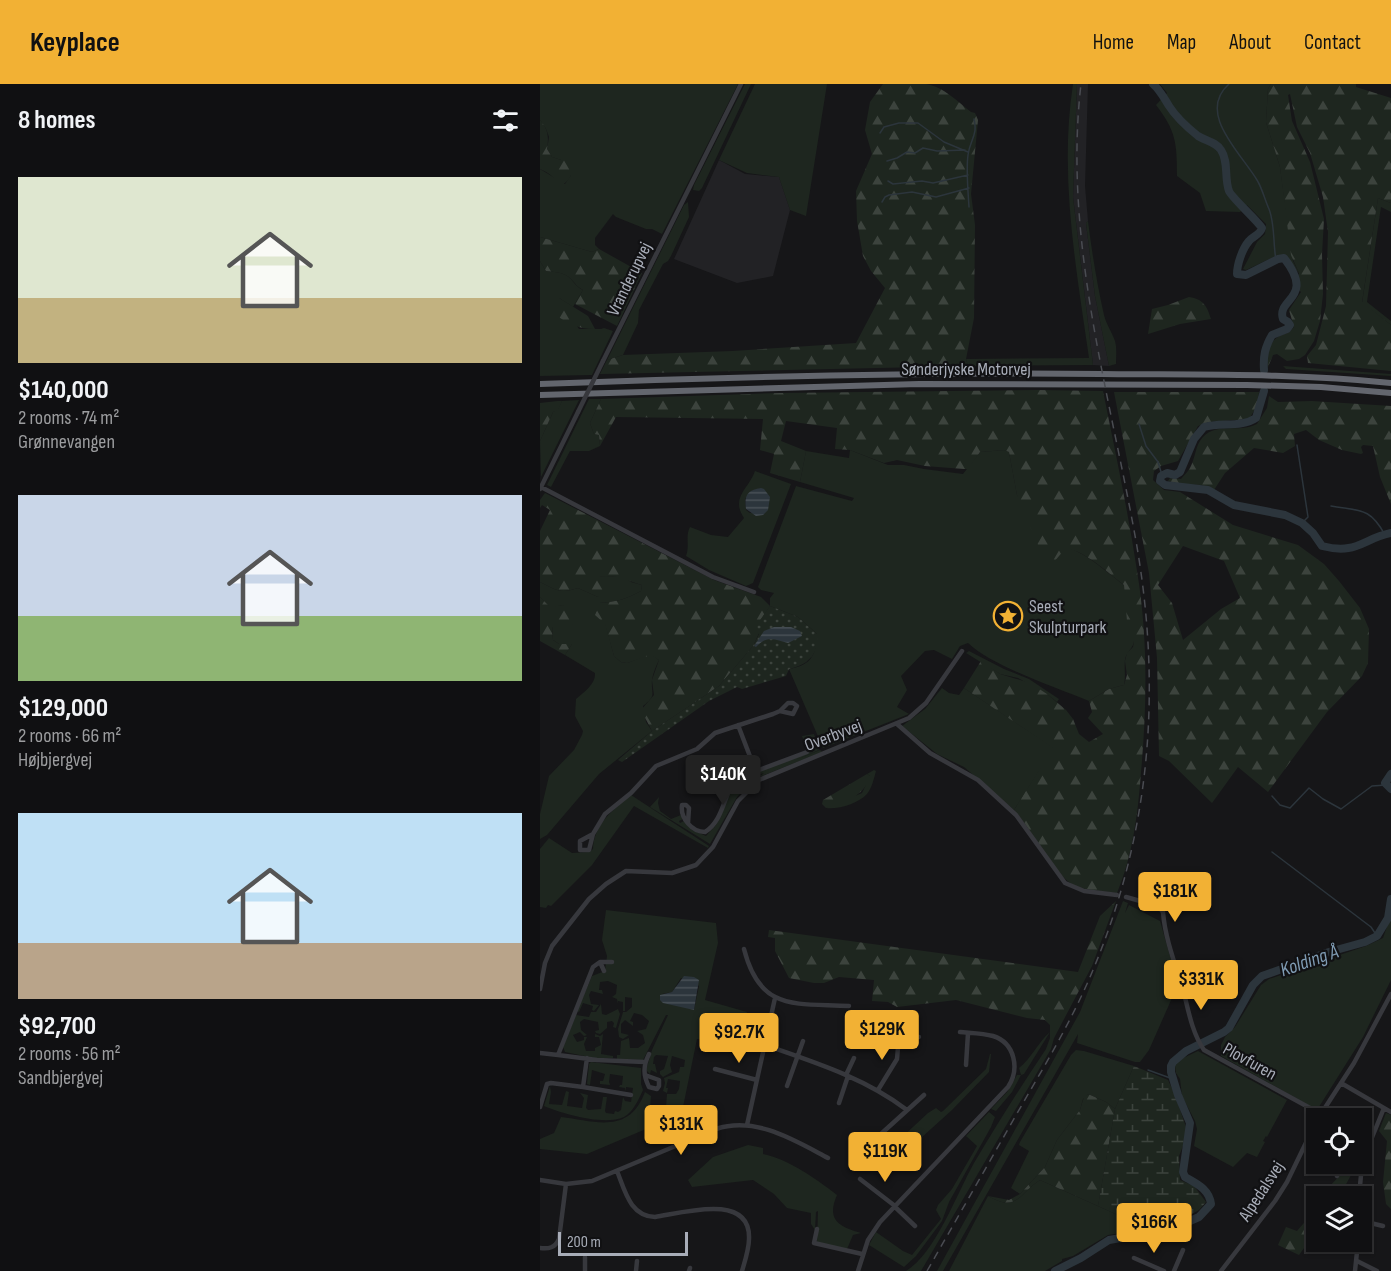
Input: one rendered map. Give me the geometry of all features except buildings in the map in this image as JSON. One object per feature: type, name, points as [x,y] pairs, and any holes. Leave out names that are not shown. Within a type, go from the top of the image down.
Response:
[{"type":"highway","name":"Sønderjyske Motorvej","points":[[540,384],[713,377],[1047,374],[1293,376],[1391,383]]},
{"type":"highway","name":"Sønderjyske Motorvej","points":[[540,395],[989,383],[1321,387],[1391,393]]},
{"type":"street","name":"Vranderupvej","points":[[741,84],[541,488],[713,577],[754,592]]},
{"type":"street","name":"Overbyvej","points":[[540,989],[547,954],[589,899],[606,884],[626,872],[672,873],[696,865],[713,847],[738,801],[759,780],[897,724],[921,709],[962,651]]},
{"type":"street","points":[[593,834],[609,809],[631,793],[656,766],[697,749],[715,733],[780,711]]},
{"type":"street","points":[[897,724],[930,753],[978,780],[1016,814],[1065,884],[1084,891],[1117,895]]},
{"type":"street","points":[[738,725],[759,780]]},
{"type":"street","points":[[688,823],[700,832],[709,830],[718,817],[730,785],[735,779],[807,752]]},
{"type":"street","name":"Plovfuren","points":[[1126,897],[1158,906],[1163,912],[1164,926],[1202,1048],[1306,1111]]},
{"type":"street","points":[[744,949],[755,979],[775,998],[788,1002],[849,1006]]},
{"type":"street","points":[[600,962],[604,971]]},
{"type":"street","points":[[558,1055],[593,967],[600,962],[612,962]]},
{"type":"street","name":"Alpedalsvej","points":[[1325,1108],[1364,1046],[1391,994]]},
{"type":"street","points":[[747,1125],[775,998]]},
{"type":"street","points":[[858,1271],[871,1233],[1008,1087],[1014,1077],[1014,1059],[1006,1044],[990,1035],[960,1032]]},
{"type":"street","points":[[966,1065],[968,1033]]},
{"type":"street","points":[[879,1035],[919,1037]]},
{"type":"street","points":[[878,1090],[897,1059],[899,1036]]},
{"type":"street","points":[[787,1086],[803,1041]]},
{"type":"street","points":[[765,1045],[878,1090],[906,1110]]},
{"type":"street","points":[[540,1053],[645,1062]]},
{"type":"street","points":[[645,1075],[645,1062],[649,1054]]},
{"type":"street","points":[[583,1087],[587,1058]]},
{"type":"street","points":[[839,1103],[854,1058]]},
{"type":"street","points":[[715,1069],[757,1080]]},
{"type":"street","points":[[540,1107],[547,1084],[551,1083],[631,1095]]},
{"type":"street","points":[[1341,1083],[1391,1112]]},
{"type":"street","points":[[882,1133],[924,1095]]},
{"type":"street","points":[[1372,1131],[1384,1108]]},
{"type":"street","points":[[540,1180],[566,1184],[592,1181],[726,1126],[747,1125],[790,1137],[828,1158]]},
{"type":"street","name":"Alpedalsvej","points":[[1221,1271],[1275,1201],[1306,1143]]},
{"type":"street","points":[[617,1171],[632,1206],[645,1216],[655,1217],[718,1208],[729,1209],[738,1214],[745,1222],[749,1233],[749,1244],[742,1271]]},
{"type":"street","points":[[860,1179],[895,1206],[915,1226]]},
{"type":"street","points":[[540,1248],[550,1248],[559,1239],[566,1184]]},
{"type":"street","points":[[1372,1223],[1383,1226]]},
{"type":"street","points":[[817,1229],[814,1243],[862,1254]]},
{"type":"street","points":[[1174,1271],[1183,1250]]},
{"type":"street","points":[[1355,1271],[1358,1252]]},
{"type":"street","points":[[585,1257],[585,1271]]},
{"type":"street","points":[[1134,1258],[1164,1271]]},
{"type":"street","points":[[1357,1261],[1377,1271]]},
{"type":"street","points":[[636,1271],[637,1262]]},
{"type":"shaded area","points":[[1077,84],[1088,84],[1085,186],[1088,221],[1086,223],[1095,296],[1109,366],[1093,365],[1073,197]]},
{"type":"shaded area","points":[[719,160],[745,174],[779,177],[790,210],[773,276],[737,283],[674,259]]},
{"type":"shaded area","points":[[761,488],[770,497],[768,510],[763,515],[756,516],[746,509],[746,501],[752,490]]},
{"type":"shaded area","points":[[774,627],[791,627],[800,631],[802,636],[788,643],[767,640],[754,646],[764,631]]},
{"type":"shaded area","points":[[684,976],[699,980],[694,1010],[663,1003],[660,1000],[660,995],[672,992]]},
{"type":"green space","points":[[540,84],[738,84],[662,234],[613,214],[595,238],[595,245],[599,249],[592,252],[540,237],[540,169],[565,184],[571,175],[561,160],[552,157],[547,149],[549,137],[540,120]]},
{"type":"green space","points":[[745,84],[751,84],[702,188],[699,191],[693,190],[694,185]]},
{"type":"green space","points":[[755,84],[827,84],[806,216],[790,210],[779,177],[747,173],[719,160]]},
{"type":"green space","points":[[883,84],[933,86],[975,113],[978,120],[971,194],[975,225],[974,318],[966,359],[968,366],[600,374],[607,360],[623,355],[856,343],[885,288],[871,271],[863,256],[857,221],[856,191],[872,154],[865,130],[870,102]]},
{"type":"green space","points":[[1073,84],[1077,84],[1073,197],[1093,365],[968,366],[966,359],[1089,358],[1068,187],[1069,118]]},
{"type":"green space","points":[[1160,84],[1271,84],[1268,89],[1266,122],[1280,167],[1293,261],[1300,275],[1286,255],[1276,256],[1246,270],[1243,269],[1257,242],[1265,234],[1266,224],[1247,205],[1240,212],[1206,211],[1200,193],[1177,176],[1174,138],[1168,122],[1156,105],[1167,93]]},
{"type":"green space","points":[[1271,84],[1356,84],[1356,87],[1391,98],[1391,203],[1378,198],[1362,302],[1391,325],[1391,371],[1308,363],[1307,356],[1316,345],[1326,306],[1328,232],[1323,197],[1310,153],[1297,127],[1290,94],[1288,95],[1292,121],[1310,162],[1324,219],[1323,294],[1320,321],[1314,341],[1305,355],[1299,359],[1287,361],[1277,354],[1273,355],[1268,367],[1267,355],[1270,346],[1275,339],[1294,327],[1289,310],[1301,292],[1299,273],[1291,255],[1280,167],[1266,122],[1268,89]]},
{"type":"green space","points":[[540,120],[546,130],[547,149],[552,157],[561,160],[572,155],[574,164],[572,173],[568,181],[560,186],[552,176],[540,169]]},
{"type":"green space","points":[[1378,198],[1391,203],[1391,212],[1381,207],[1367,302],[1391,321],[1391,325],[1362,303]]},
{"type":"green space","points":[[688,202],[689,217],[671,256],[663,264],[639,310],[638,323],[623,355],[607,360],[684,205]]},
{"type":"green space","points":[[1088,221],[1104,315],[1116,344],[1116,364],[1109,366],[1095,296],[1086,223]]},
{"type":"green space","points":[[540,237],[592,252],[599,249],[642,273],[617,326],[575,304],[583,290],[569,277],[546,271],[540,261]]},
{"type":"green space","points":[[540,261],[546,271],[566,275],[583,290],[573,307],[559,298],[579,329],[604,328],[613,331],[592,375],[540,376]]},
{"type":"green space","points":[[1189,297],[1198,299],[1204,304],[1211,319],[1180,324],[1148,334],[1152,309]]},
{"type":"green space","points":[[559,298],[588,316],[595,329],[572,325],[552,312]]},
{"type":"green space","points":[[1283,366],[1391,374],[1391,376],[1286,369]]},
{"type":"green space","points":[[1103,391],[1141,596],[1145,671],[1140,787],[1134,833],[1123,879],[1117,893],[1086,889],[1068,881],[1051,863],[1014,810],[1053,748],[964,688],[981,661],[1000,674],[1030,683],[1047,694],[1066,710],[1073,719],[1079,734],[1089,742],[1103,734],[1088,718],[1092,712],[1089,701],[1109,689],[1124,685],[1127,675],[1125,661],[1134,642],[1128,633],[1124,585],[1096,562],[1079,552],[1065,549],[1053,563],[1042,555],[1017,495],[1009,452],[1004,450],[980,452],[968,469],[925,466],[897,460],[884,463],[850,450],[835,449],[837,428],[786,421],[781,441],[806,451],[800,482],[770,473],[774,454],[760,450],[763,419],[616,417],[600,446],[599,435],[594,434],[590,423],[601,399],[780,393]]},
{"type":"green space","points":[[1114,392],[1259,392],[1257,406],[1249,419],[1209,422],[1198,426],[1178,461],[1161,466],[1154,471],[1153,480],[1164,490],[1180,492],[1233,525],[1298,545],[1324,564],[1339,581],[1360,608],[1369,629],[1368,663],[1362,676],[1327,712],[1268,792],[1238,767],[1212,803],[1169,761],[1159,756],[1157,658],[1149,573]],"holes":[[[1183,546],[1224,561],[1240,598],[1221,609],[1183,640],[1172,603],[1158,585]]]},
{"type":"green space","points":[[1269,396],[1278,402],[1312,401],[1391,406],[1391,504],[1380,477],[1373,446],[1363,445],[1361,454],[1342,450],[1319,440],[1306,430],[1294,434],[1295,446],[1283,453],[1254,448],[1225,473],[1214,490],[1201,485],[1168,481],[1170,478],[1181,479],[1188,471],[1198,444],[1205,435],[1219,429],[1250,427],[1257,424],[1267,408]]},
{"type":"green space","points":[[589,399],[601,399],[590,423],[594,434],[599,435],[600,446],[589,451],[570,451],[551,487],[547,485]]},
{"type":"green space","points":[[579,400],[541,477],[540,441],[553,412],[558,409],[562,401]]},
{"type":"green space","points":[[562,401],[558,410],[553,412],[540,441],[540,403]]},
{"type":"green space","points":[[850,450],[888,465],[904,465],[963,474],[980,452],[1004,450],[1009,452],[1017,495],[1065,548],[1087,557],[1124,585],[1134,642],[1126,657],[1124,685],[1109,689],[1089,701],[1008,668],[979,652],[968,643],[960,646],[952,659],[934,650],[925,651],[901,676],[907,690],[897,707],[909,714],[823,748],[789,669],[803,665],[811,658],[814,654],[817,634],[798,617],[770,606],[770,598],[774,593],[758,587],[796,486],[852,501],[854,498],[800,482],[806,451],[849,458]]},
{"type":"green space","points":[[755,471],[791,484],[753,583],[746,586],[709,570],[686,556],[690,527],[711,535],[728,537],[744,518],[739,504],[742,493]],"holes":[[[761,488],[766,512],[750,513],[746,510],[745,499],[752,491]]]},
{"type":"green space","points":[[545,493],[714,580],[761,597],[770,606],[754,630],[759,633],[753,646],[719,686],[652,731],[641,710],[654,695],[652,680],[659,660],[651,655],[627,663],[621,662],[614,656],[605,624],[595,615],[600,603],[631,596],[641,591],[642,585],[616,577],[599,577],[607,585],[598,597],[578,588],[558,590],[540,582],[540,531],[550,510],[542,505],[540,508],[540,500]]},
{"type":"green space","points":[[599,577],[625,577],[631,582],[642,585],[641,591],[631,596],[600,603],[614,656],[621,662],[627,663],[651,654],[659,660],[652,677],[652,697],[643,706],[646,722],[652,731],[599,774],[547,835],[540,839],[540,814],[549,776],[574,750],[582,735],[583,731],[575,716],[576,699],[592,684],[595,673],[565,655],[572,644],[559,644],[553,640],[552,626],[573,626],[563,605],[550,608],[540,597],[540,582],[558,590],[578,588],[598,597]]},
{"type":"green space","points":[[540,597],[550,607],[563,605],[572,612],[573,626],[552,627],[553,640],[559,644],[572,644],[565,655],[540,641]]},
{"type":"green space","points":[[770,606],[798,617],[817,634],[816,647],[811,658],[802,665],[789,669],[786,676],[742,689],[737,687],[709,701],[622,762],[618,760],[652,731],[719,686],[753,646],[759,634],[753,630]]},
{"type":"green space","points":[[969,651],[1029,679],[1059,699],[1057,702],[1018,678],[1000,674],[966,653]]},
{"type":"green space","points":[[942,688],[949,693],[959,695],[964,688],[1054,748],[1014,810],[964,767],[937,754],[902,726],[925,709]]},
{"type":"green space","points":[[814,734],[819,750],[796,760],[820,750],[822,752],[762,776],[760,776],[764,773],[758,775],[758,770],[808,752],[802,736]]},
{"type":"green space","points":[[876,771],[872,786],[863,797],[842,807],[826,808],[862,793],[870,776],[867,774]]},
{"type":"green space","points":[[751,773],[754,779],[737,797],[710,844],[650,807],[659,797],[660,811],[671,819],[681,815],[683,819],[679,821],[680,823],[684,821],[692,830],[706,836],[716,825],[736,780]]},
{"type":"green space","points":[[867,774],[870,778],[867,784],[852,798],[826,808],[822,804],[823,800]]},
{"type":"green space","points":[[631,795],[709,846],[708,848],[634,806],[592,865],[551,906],[540,907],[540,849],[549,838],[572,853],[589,852],[593,849],[597,832],[606,818]]},
{"type":"green space","points":[[1116,901],[1092,966],[1054,1038],[1050,1038],[1050,1025],[1045,1020],[1027,1018],[956,1000],[897,1007],[888,1002],[872,1001],[874,980],[839,977],[824,983],[814,983],[789,978],[775,951],[775,938],[768,937],[769,930],[1078,972],[1100,916]]},
{"type":"green space","points":[[1123,901],[1128,903],[1125,913],[1129,905],[1160,921],[1179,987],[1149,1050],[1140,1062],[1135,1062],[1077,1043],[1078,1034],[943,1271],[937,1271],[1080,1012]]},
{"type":"green space","points":[[606,910],[716,923],[718,943],[705,1000],[747,1012],[739,1047],[713,1039],[697,1039],[683,1107],[686,1112],[587,1154],[540,1149],[540,1139],[554,1133],[561,1117],[598,1122],[620,1120],[630,1115],[645,1092],[651,1096],[650,1108],[659,1110],[666,1107],[667,1094],[676,1094],[679,1089],[680,1081],[668,1079],[667,1093],[663,1091],[664,1078],[679,1072],[680,1067],[684,1067],[685,1060],[672,1056],[670,1065],[672,1072],[663,1077],[660,1071],[664,1069],[668,1056],[656,1055],[653,1064],[655,1064],[657,1073],[651,1070],[650,1074],[646,1070],[652,1050],[668,1015],[643,1060],[617,1059],[617,1055],[620,1055],[621,1041],[629,1038],[630,1048],[638,1048],[645,1043],[643,1035],[637,1031],[646,1029],[649,1021],[642,1015],[634,1013],[630,1021],[633,1022],[633,1026],[625,1020],[621,1024],[621,1033],[629,1035],[623,1039],[619,1037],[618,1029],[623,1012],[626,1012],[632,1007],[632,998],[625,997],[625,1011],[623,1011],[623,1002],[618,1001],[618,1004],[617,999],[612,997],[616,994],[617,985],[608,981],[600,982],[599,990],[602,990],[603,994],[591,991],[589,995],[591,1004],[599,1005],[594,1011],[593,1006],[583,1003],[579,1012],[577,1011],[592,976],[605,971],[607,956],[602,940]],"holes":[[[681,978],[699,986],[694,1010],[662,994],[672,992]]]},
{"type":"green space","points":[[1391,915],[1391,980],[1363,1037],[1318,1108],[1313,1108],[1221,1056],[1221,1045],[1225,1037],[1235,1027],[1261,985],[1269,979],[1383,938]]},
{"type":"green space","points":[[601,1004],[602,1014],[606,1015],[618,1009],[620,1014],[616,1028],[613,1027],[612,1021],[607,1022],[607,1028],[600,1034],[596,1033],[595,1031],[599,1030],[598,1022],[584,1019],[580,1022],[581,1030],[587,1035],[584,1036],[580,1032],[573,1035],[577,1042],[587,1037],[584,1044],[586,1051],[595,1051],[595,1048],[601,1045],[599,1037],[595,1037],[595,1034],[600,1036],[603,1034],[601,1054],[613,1056],[613,1058],[594,1058],[565,1052],[563,1047],[576,1015],[589,1017],[591,1012],[596,1012]]},
{"type":"green space","points":[[1050,1032],[1024,1074],[1021,1075],[1019,1068]]},
{"type":"green space","points":[[1050,1038],[1054,1038],[1051,1049],[921,1271],[906,1271],[917,1263],[936,1237],[974,1163],[1046,1049]]},
{"type":"green space","points":[[1076,1050],[1134,1066],[1115,1109],[1088,1094],[1083,1099],[1080,1110],[1057,1140],[1045,1167],[1020,1194],[1011,1188],[1029,1151],[1019,1145],[1020,1142]]},
{"type":"green space","points":[[1198,1051],[1287,1100],[1263,1141],[1265,1142],[1257,1157],[1247,1153],[1233,1167],[1194,1146],[1197,1129],[1182,1096],[1180,1079],[1175,1066],[1179,1060]]},
{"type":"green space","points":[[990,1054],[989,1072],[921,1138],[921,1141],[889,1169],[870,1153],[872,1146],[881,1153],[886,1152],[928,1113],[936,1108],[943,1111],[986,1069]]},
{"type":"green space","points":[[591,1062],[641,1068],[643,1090],[627,1115],[616,1119],[595,1120],[544,1106],[550,1086],[549,1104],[562,1105],[566,1091],[569,1092],[567,1106],[582,1108],[584,1098],[580,1093],[588,1095],[586,1108],[588,1110],[601,1109],[603,1097],[607,1097],[606,1113],[614,1114],[615,1111],[621,1110],[623,1097],[625,1101],[631,1102],[633,1088],[626,1087],[626,1091],[625,1088],[619,1087],[622,1085],[623,1076],[610,1074],[610,1085],[600,1084],[605,1074],[592,1070],[590,1085],[587,1084]]},
{"type":"green space","points":[[1134,1066],[1168,1080],[1188,1133],[1179,1156],[1180,1180],[1194,1186],[1206,1202],[1199,1210],[1179,1221],[1144,1230],[1142,1226],[1098,1206],[1115,1109]]},
{"type":"green space","points":[[1017,1075],[1021,1075],[1012,1092],[996,1111],[991,1109],[1007,1092]]},
{"type":"green space","points":[[1088,1094],[1115,1109],[1098,1206],[1040,1180],[1012,1202],[998,1201],[988,1196],[1009,1200],[1020,1194],[1045,1167],[1057,1140],[1080,1110],[1084,1097]]},
{"type":"green space","points":[[989,1112],[995,1117],[991,1127],[949,1202],[942,1221],[916,1256],[904,1267],[869,1245],[876,1232],[912,1255],[941,1219],[936,1210],[938,1205],[952,1189],[977,1146],[966,1136]]},
{"type":"green space","points":[[1386,1113],[1391,1115],[1391,1209],[1386,1204],[1383,1182],[1387,1141],[1379,1131]]},
{"type":"green space","points":[[748,1145],[763,1148],[763,1154],[792,1165],[837,1195],[833,1211],[837,1221],[846,1228],[861,1233],[853,1235],[847,1249],[817,1242],[818,1211],[816,1212],[815,1230],[811,1224],[811,1213],[787,1208],[774,1194],[753,1180],[692,1187],[688,1180],[713,1157]]},
{"type":"green space","points":[[1341,1174],[1352,1174],[1345,1186],[1330,1186]]},
{"type":"green space","points":[[1040,1180],[1142,1226],[1144,1230],[1108,1235],[1073,1256],[1062,1259],[1045,1271],[949,1271],[988,1196],[998,1201],[1012,1202]]},
{"type":"green space","points":[[1306,1221],[1306,1248],[1299,1255],[1278,1245],[1286,1227],[1297,1231]]},
{"type":"waterway","name":"Kolding Å","points":[[1153,84],[1182,122],[1198,136],[1219,147],[1225,160],[1229,191],[1262,228],[1244,248],[1237,274],[1246,275],[1284,258],[1293,272],[1296,290],[1282,312],[1283,319],[1290,325],[1287,329],[1272,335],[1265,352],[1264,370]]},
{"type":"waterway","points":[[1229,84],[1220,95],[1217,107],[1219,120],[1232,145],[1262,190],[1272,221],[1276,260]]},
{"type":"waterway","points":[[969,207],[967,161],[975,130],[974,119]]},
{"type":"waterway","points":[[880,133],[884,127],[899,123],[918,123],[944,142],[968,152]]},
{"type":"waterway","points":[[887,161],[907,152],[915,153],[923,148],[937,151],[965,150]]},
{"type":"waterway","points":[[888,181],[893,184],[922,181],[933,183],[968,175]]},
{"type":"waterway","points":[[882,202],[889,195],[912,192],[936,197],[969,188]]},
{"type":"waterway","name":"Kolding Å","points":[[1264,391],[1256,418],[1244,423],[1204,427],[1194,439],[1180,472],[1175,475],[1167,473],[1161,476],[1160,481],[1165,485],[1208,490],[1234,505],[1285,515],[1302,523],[1322,546],[1343,549],[1391,533]]},
{"type":"waterway","points":[[1139,424],[1146,446],[1158,462],[1162,475]]},
{"type":"waterway","points":[[1297,445],[1308,517],[1302,523]]},
{"type":"waterway","points":[[1331,506],[1357,510],[1369,515],[1385,535]]},
{"type":"waterway","name":"Kolding Å","points":[[1391,774],[1385,783],[1391,789]]},
{"type":"waterway","points":[[1272,796],[1280,805],[1290,808],[1309,788],[1341,809],[1372,786],[1386,785]]},
{"type":"waterway","points":[[1272,852],[1371,927],[1377,936]]},
{"type":"waterway","name":"Kolding Å","points":[[1055,1271],[1109,1240],[1172,1229],[1199,1217],[1211,1204],[1208,1194],[1185,1177],[1183,1172],[1190,1123],[1171,1072],[1173,1062],[1186,1051],[1229,1028],[1253,985],[1262,976],[1377,936],[1388,918],[1391,899]]},
{"type":"waterway","points":[[1148,1070],[1173,1079]]},
{"type":"waterway","points":[[1129,1220],[1142,1226],[1147,1234]]},
{"type":"railway","points":[[927,1271],[1060,1038],[1093,970],[1113,918],[1128,865],[1139,812],[1146,759],[1149,705],[1144,596],[1136,541],[1102,371],[1083,257],[1078,200],[1077,142],[1081,84]]},
{"type":"place","name":"Seest Skulpturpark","points":[[1008,616]]}]
